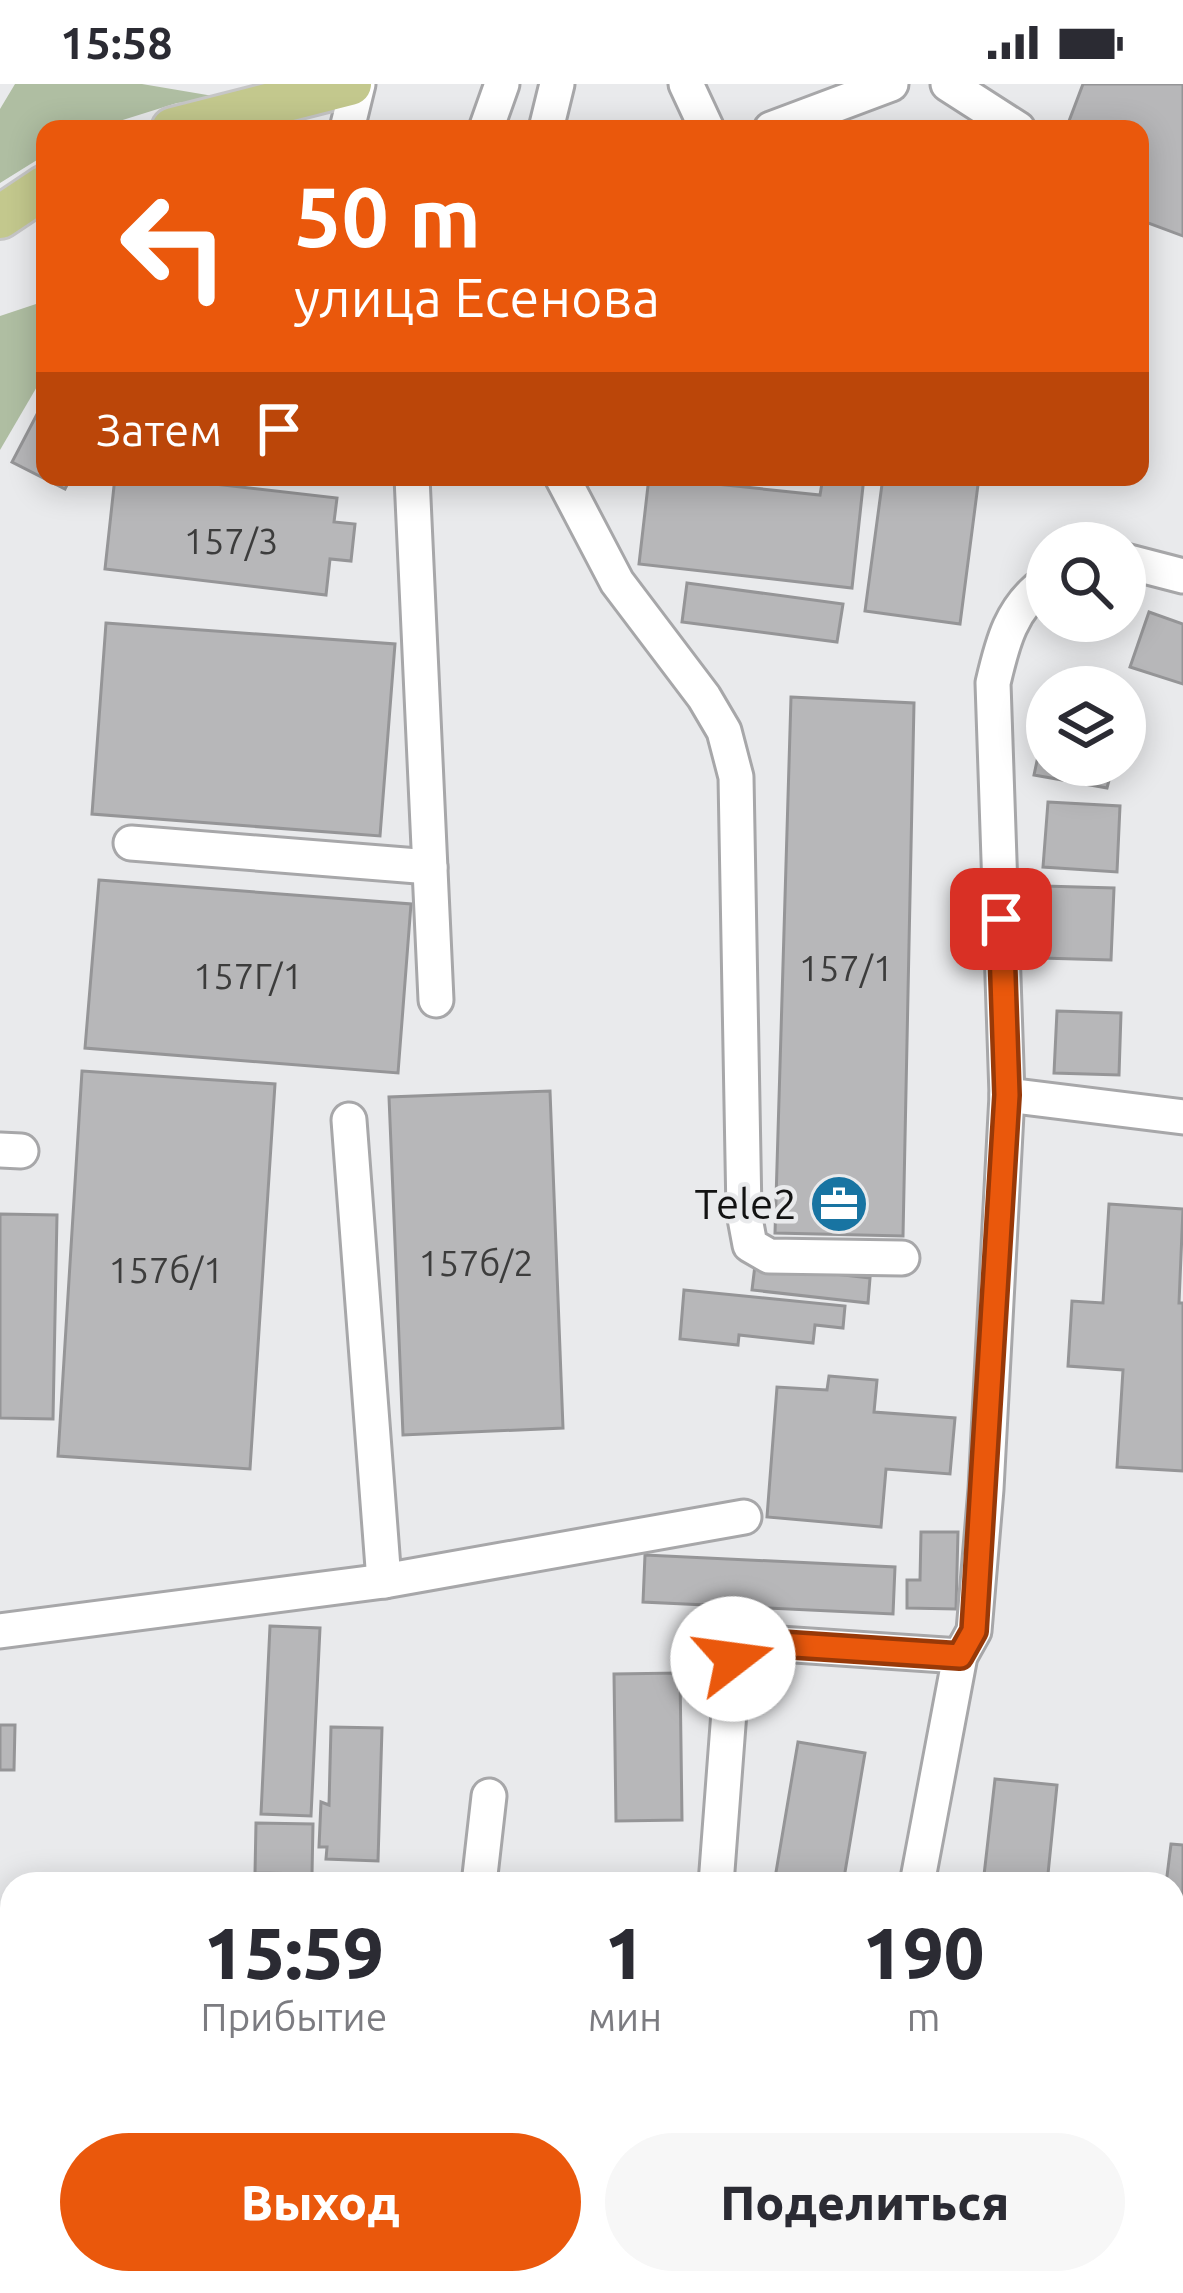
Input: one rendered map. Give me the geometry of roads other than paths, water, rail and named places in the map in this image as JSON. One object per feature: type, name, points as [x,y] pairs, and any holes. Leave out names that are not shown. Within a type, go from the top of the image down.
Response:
[{"type":"main road","points":[[209,120],[354,84]]},
{"type":"main road","points":[[0,217],[36,193]]},
{"type":"street","points":[[348,120],[354,84]]},
{"type":"street","points":[[489,120],[502,84]]},
{"type":"street","points":[[548,120],[557,84]]},
{"type":"street","points":[[686,84],[703,120]]},
{"type":"street","points":[[795,120],[891,84]]},
{"type":"street","points":[[948,84],[1004,120]]},
{"type":"street","points":[[412,486],[436,1000]]},
{"type":"street","points":[[567,486],[617,582],[724,731],[736,777],[744,1213],[750,1245],[769,1256],[902,1258]]},
{"type":"street","points":[[1146,566],[1183,576]]},
{"type":"street","points":[[919,1872],[960,1656],[974,1631],[980,1560],[1007,1095],[993,683],[1004,633],[1026,602]]},
{"type":"street","points":[[131,843],[430,867]]},
{"type":"street","points":[[1007,1095],[1183,1118]]},
{"type":"street","points":[[349,1120],[384,1581]]},
{"type":"street","points":[[0,1631],[384,1581],[744,1517]]},
{"type":"street","points":[[717,1872],[733,1659],[743,1649],[765,1643],[960,1656]]},
{"type":"street","points":[[480,1872],[489,1796]]},
{"type":"place","name":"Tele2","points":[[839,1204]]}]
